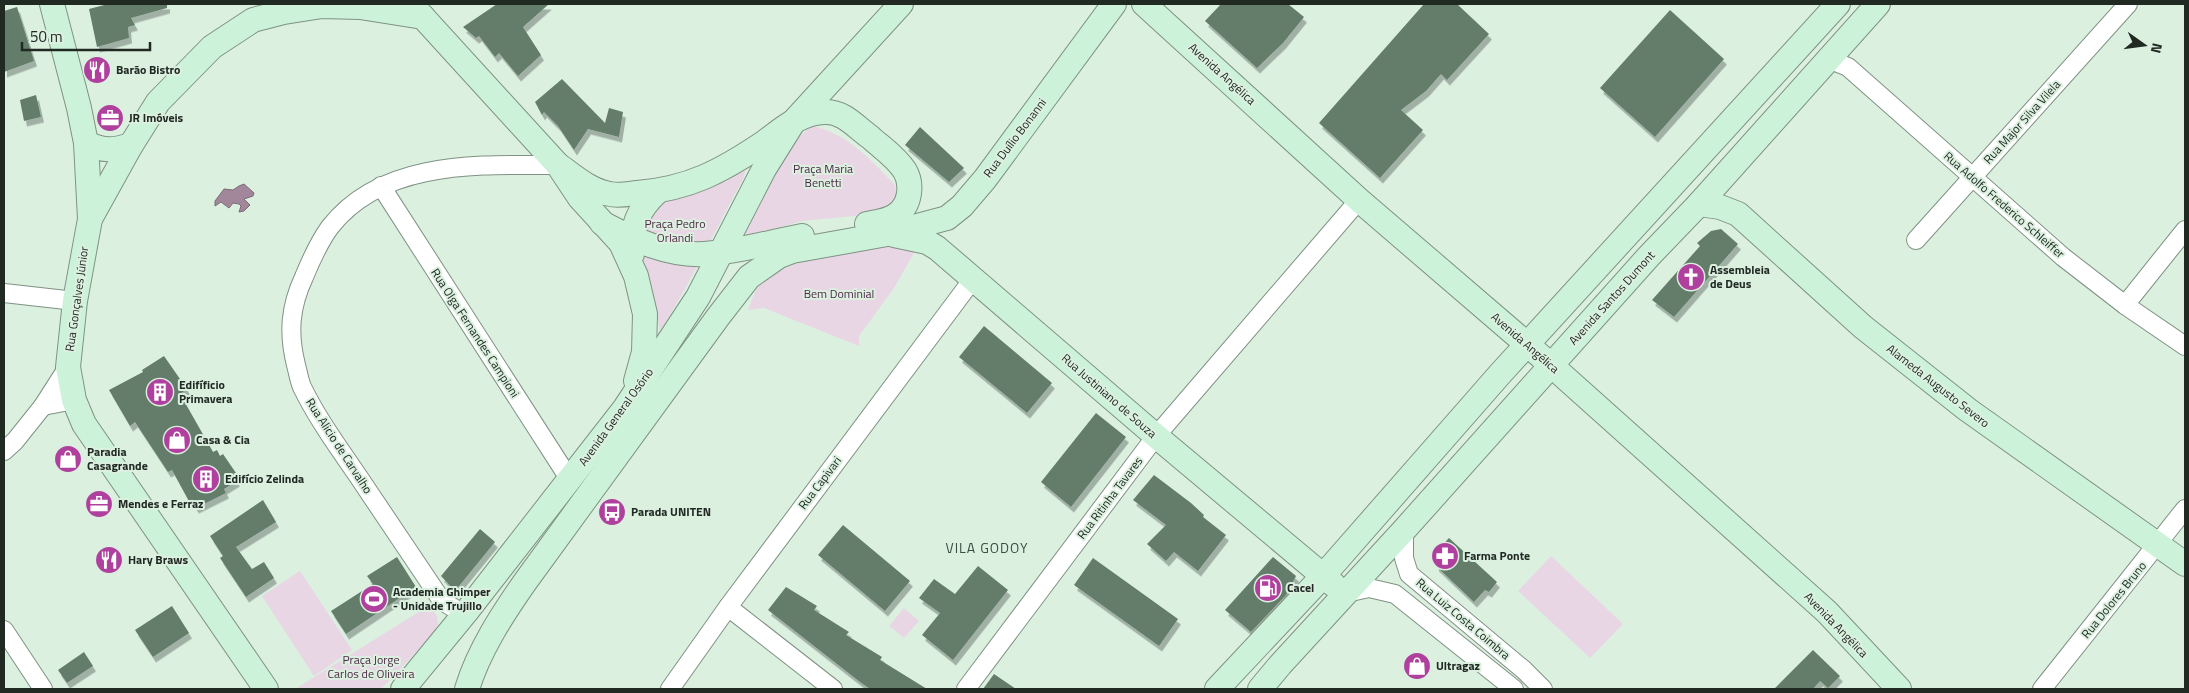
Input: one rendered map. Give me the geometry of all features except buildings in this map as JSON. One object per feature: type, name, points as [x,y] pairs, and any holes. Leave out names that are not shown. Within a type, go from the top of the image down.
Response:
[{"type":"street","name":"Rua Gonçalves Júnior","points":[[52,4],[79,108],[86,143],[90,219],[74,301],[68,366],[74,400],[84,424],[266,689]]},
{"type":"street","points":[[558,165],[593,189],[612,195],[657,192],[681,187],[710,176],[742,157],[794,121],[901,4]]},
{"type":"street","name":"Rua Duílio Bonanni","points":[[886,234],[947,218],[962,206],[985,179],[1114,4]]},
{"type":"street","name":"Avenida Angélica","points":[[1144,4],[1360,200],[1551,365],[1827,612],[1899,689]]},
{"type":"street","points":[[1217,689],[1323,576],[1528,346],[1838,4]]},
{"type":"street","name":"Avenida Santos Dumont","points":[[1260,689],[1878,4]]},
{"type":"street","name":"Rua Major Silva Vilela","points":[[1916,240],[2128,4]]},
{"type":"street","points":[[90,219],[131,145],[158,102],[212,47],[253,20],[284,12],[322,6],[363,5],[417,10],[558,165],[580,198],[621,243],[636,276]]},
{"type":"street","points":[[1799,47],[1828,59]]},
{"type":"street","name":"Rua Adolfo Frederico Schleiffer","points":[[1828,59],[1848,66],[2063,257],[2125,305],[2185,346]]},
{"type":"street","points":[[602,223],[633,240],[682,252],[703,254],[886,220],[896,216],[905,207],[909,195],[910,182],[908,177],[894,157],[844,116],[826,111],[794,121]]},
{"type":"street","name":"Avenida General Osório","points":[[403,689],[467,611],[625,408],[698,297],[764,169],[794,121]]},
{"type":"street","points":[[86,143],[100,150],[115,150],[131,145]]},
{"type":"street","name":"Rua Alicio de Carvalho","points":[[467,611],[457,610],[442,601],[323,425],[301,385],[290,336],[290,320],[301,283],[315,252],[330,227],[351,205],[381,186],[426,171],[481,166],[558,165]]},
{"type":"street","name":"Rua Olga Fernandes Campioni","points":[[381,186],[570,480]]},
{"type":"street","points":[[625,408],[640,372],[644,352],[645,314],[632,253],[635,224],[644,204],[657,192]]},
{"type":"street","name":"Rua Ritinha Tavares","points":[[966,689],[1156,436],[1360,200]]},
{"type":"street","name":"Alameda Augusto Severo","points":[[1699,204],[1720,207],[1738,214],[1863,327],[1968,410],[2185,564]]},
{"type":"street","points":[[792,251],[834,230],[886,234]]},
{"type":"street","points":[[2125,305],[2185,230]]},
{"type":"street","name":"Avenida General Osório","points":[[467,689],[481,655],[503,614],[749,277],[767,263],[792,251],[886,234]]},
{"type":"street","name":"Rua Justiniano de Souza","points":[[886,234],[927,242],[937,248],[1323,576]]},
{"type":"street","name":"Rua Capivari","points":[[670,689],[728,607],[973,279]]},
{"type":"street","points":[[4,293],[74,301]]},
{"type":"street","points":[[4,451],[15,441],[42,406],[68,366]]},
{"type":"street","points":[[42,406],[74,400]]},
{"type":"street","name":"Rua Dolores Bruno","points":[[2042,689],[2159,545],[2185,509]]},
{"type":"street","name":"Rua Luiz Costa Coimbra","points":[[1404,530],[1404,558],[1409,574],[1526,682],[1543,689]]},
{"type":"street","points":[[1323,576],[1346,593]]},
{"type":"street","name":"Rua Luiz Costa Coimbra","points":[[1346,593],[1369,588],[1395,594],[1514,689]]},
{"type":"street","points":[[728,607],[832,689]]},
{"type":"street","points":[[4,630],[43,689]]},
{"type":"green space","name":"Praça Maria Benetti","points":[[812,126],[836,135],[858,149],[895,185],[897,198],[884,213],[802,221],[742,238],[763,193],[781,162],[801,135]]},
{"type":"green space","name":"Praça Pedro Orlandi","points":[[736,170],[745,170],[744,177],[693,274],[660,331],[652,292],[640,257],[641,227],[667,197],[677,197],[703,190]]},
{"type":"green space","name":"Bem Dominial","points":[[882,246],[915,251],[894,288],[859,336],[859,346],[764,308],[748,310],[757,288],[786,268],[817,257]]},
{"type":"green space","points":[[1551,556],[1623,624],[1590,658],[1518,591]]},
{"type":"green space","points":[[300,571],[352,650],[314,676],[262,596]]},
{"type":"green space","name":"Praça Jorge Carlos de Oliveira","points":[[430,605],[437,616],[438,629],[381,689],[295,689]]},
{"type":"green space","points":[[904,608],[919,621],[904,638],[889,626]]},
{"type":"shaded area","points":[[244,184],[254,193],[253,196],[244,199],[250,205],[244,211],[239,212],[241,206],[239,204],[233,203],[229,208],[221,202],[215,206],[215,201],[224,189],[233,190]]},
{"type":"place","name":"Barão Bistro","points":[[97,70]]},
{"type":"place","name":"JR Imóveis","points":[[110,118]]},
{"type":"place","name":"Assembleia de Deus","points":[[1691,277]]},
{"type":"place","name":"Edifíficio Primavera","points":[[160,392]]},
{"type":"place","name":"Casa & Cia","points":[[177,440]]},
{"type":"place","name":"Paradia Casagrande","points":[[68,459]]},
{"type":"place","name":"Edifício Zelinda","points":[[206,479]]},
{"type":"place","name":"Mendes e Ferraz","points":[[99,504]]},
{"type":"place","name":"Parada UNITEN","points":[[612,512]]},
{"type":"place","name":"Farma Ponte","points":[[1445,556]]},
{"type":"place","name":"Hary Braws","points":[[109,560]]},
{"type":"place","name":"Cacel","points":[[1268,588]]},
{"type":"place","name":"Academia Ghimper - Unidade Trujillo","points":[[374,599]]},
{"type":"place","name":"Ultragaz","points":[[1417,666]]},
{"type":"district","name":"VILA GODOY","points":[[987,548]]}]
